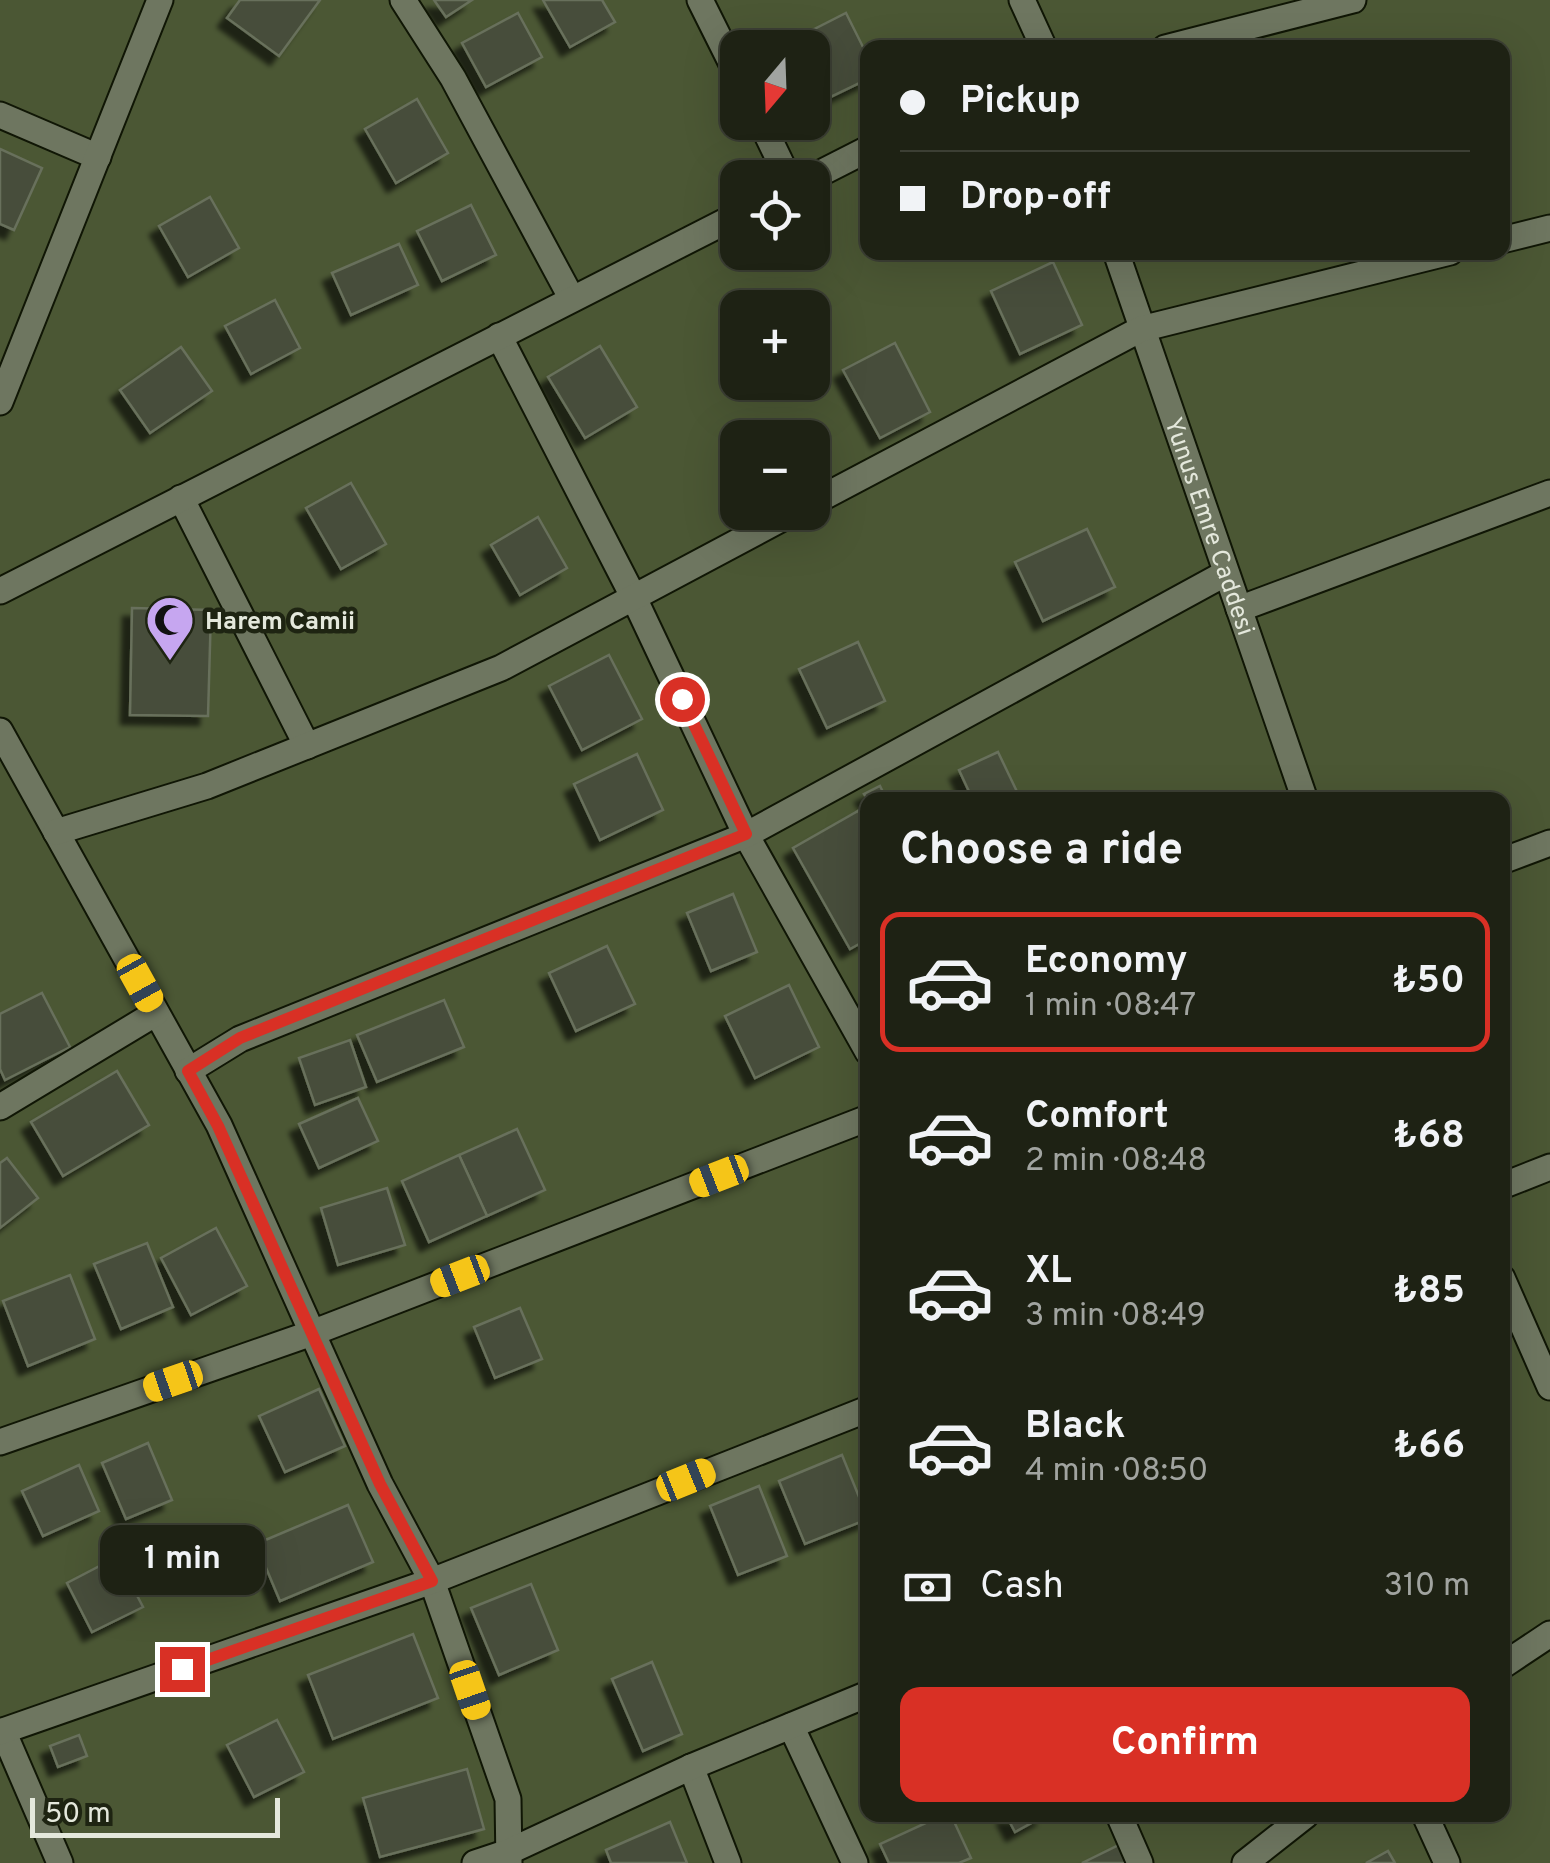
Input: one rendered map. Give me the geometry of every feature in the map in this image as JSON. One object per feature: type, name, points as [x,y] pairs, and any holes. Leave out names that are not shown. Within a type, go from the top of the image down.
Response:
[{"type":"street","points":[[2,390],[160,0]]},
{"type":"street","points":[[403,0],[452,78],[572,300]]},
{"type":"street","points":[[700,0],[720,40]]},
{"type":"street","points":[[1022,0],[1040,40]]},
{"type":"street","points":[[1196,40],[1353,0]]},
{"type":"street","points":[[0,115],[98,157]]},
{"type":"street","points":[[830,168],[860,152]]},
{"type":"street","points":[[0,590],[720,224]]},
{"type":"street","points":[[1510,238],[1550,228]]},
{"type":"street","name":"Yunus Emre Caddesi","points":[[1119,260],[1303,792]]},
{"type":"street","points":[[830,493],[1141,329],[1418,260]]},
{"type":"street","points":[[500,336],[634,598],[746,834],[860,1038]]},
{"type":"street","points":[[1239,609],[1550,494]]},
{"type":"street","points":[[181,498],[307,746]]},
{"type":"street","points":[[56,832],[208,786],[502,668],[761,530]]},
{"type":"street","points":[[188,1071],[240,1038],[746,834],[1226,572]]},
{"type":"street","points":[[0,731],[218,1126],[380,1484],[432,1581],[508,1799],[508,1858]]},
{"type":"street","points":[[1510,857],[1550,843]]},
{"type":"street","points":[[0,1108],[156,1013]]},
{"type":"street","points":[[0,1442],[312,1333],[860,1121]]},
{"type":"street","points":[[1510,1183],[1550,1167]]},
{"type":"street","points":[[1510,1296],[1550,1387]]},
{"type":"street","points":[[60,1863],[1,1732],[432,1581],[860,1411]]},
{"type":"street","points":[[1510,1661],[1550,1634]]},
{"type":"street","points":[[475,1863],[508,1858],[691,1767],[860,1697]]},
{"type":"street","points":[[791,1726],[855,1863]]},
{"type":"street","points":[[691,1767],[728,1863]]},
{"type":"street","points":[[1122,1822],[1140,1863]]},
{"type":"street","points":[[1245,1863],[1297,1822]]},
{"type":"street","points":[[1428,1822],[1447,1863]]},
{"type":"green space","points":[[0,0],[1550,0],[1550,1863],[0,1863]]},
{"type":"building","points":[[240,0],[320,0],[279,56],[227,18]]},
{"type":"building","points":[[434,0],[472,0],[446,17]]},
{"type":"building","points":[[543,0],[602,0],[615,22],[570,47]]},
{"type":"building","points":[[518,13],[542,57],[486,87],[462,43]]},
{"type":"building","points":[[846,13],[860,41],[860,83],[830,97],[830,30],[812,30]]},
{"type":"building","points":[[417,99],[448,153],[396,183],[365,129]]},
{"type":"building","points":[[0,149],[42,168],[14,230],[0,224]]},
{"type":"building","points":[[210,197],[239,248],[188,277],[159,226]]},
{"type":"building","points":[[471,205],[496,255],[442,281],[417,231]]},
{"type":"building","points":[[399,244],[418,285],[351,315],[332,273]]},
{"type":"building","points":[[1053,262],[1082,325],[1020,354],[991,291]]},
{"type":"building","points":[[275,300],[300,348],[251,374],[225,326]]},
{"type":"building","points":[[895,343],[930,412],[880,438],[843,370]]},
{"type":"building","points":[[600,346],[637,407],[585,438],[548,377]]},
{"type":"building","points":[[181,347],[212,391],[150,433],[120,390]]},
{"type":"building","points":[[351,483],[386,544],[341,569],[306,508]]},
{"type":"building","points":[[538,517],[567,568],[520,595],[491,545]]},
{"type":"building","points":[[1087,529],[1115,587],[1043,621],[1015,562]]},
{"type":"building","name":"Harem Camii","points":[[132,608],[211,610],[208,716],[130,715]]},
{"type":"building","points":[[858,642],[885,701],[827,728],[799,669]]},
{"type":"building","points":[[609,655],[642,719],[582,750],[549,686]]},
{"type":"building","points":[[998,752],[1017,792],[969,792],[959,770]]},
{"type":"building","points":[[637,754],[663,810],[600,840],[574,784]]},
{"type":"building","points":[[858,811],[860,943],[850,949],[793,848]]},
{"type":"building","points":[[733,894],[757,952],[711,971],[687,913]]},
{"type":"building","points":[[607,946],[635,1004],[576,1031],[549,973]]},
{"type":"building","points":[[789,985],[819,1047],[755,1078],[725,1016]]},
{"type":"building","points":[[42,993],[70,1047],[5,1080],[0,1069],[0,1014]]},
{"type":"building","points":[[444,1000],[464,1047],[377,1082],[357,1035]]},
{"type":"building","points":[[350,1040],[366,1087],[315,1105],[299,1058]]},
{"type":"building","points":[[117,1071],[149,1125],[63,1176],[31,1122]]},
{"type":"building","points":[[358,1098],[378,1141],[319,1168],[299,1124]]},
{"type":"building","points":[[517,1129],[545,1190],[487,1216],[459,1155]]},
{"type":"building","points":[[459,1155],[487,1216],[429,1242],[402,1181]]},
{"type":"building","points":[[7,1158],[38,1198],[0,1228],[0,1163]]},
{"type":"building","points":[[387,1188],[405,1245],[338,1265],[321,1208]]},
{"type":"building","points":[[216,1228],[247,1286],[191,1315],[161,1258]]},
{"type":"building","points":[[147,1243],[173,1307],[121,1329],[94,1264]]},
{"type":"building","points":[[70,1275],[95,1339],[28,1366],[3,1301]]},
{"type":"building","points":[[520,1308],[542,1359],[495,1378],[474,1327]]},
{"type":"building","points":[[319,1389],[345,1446],[285,1472],[259,1416]]},
{"type":"building","points":[[148,1443],[172,1500],[126,1519],[102,1463]]},
{"type":"building","points":[[842,1455],[860,1499],[860,1522],[805,1544],[779,1481]]},
{"type":"building","points":[[79,1465],[99,1511],[43,1536],[22,1491]]},
{"type":"building","points":[[759,1486],[787,1556],[738,1575],[710,1506]]},
{"type":"building","points":[[348,1505],[373,1562],[280,1601],[256,1544]]},
{"type":"building","points":[[117,1557],[143,1607],[92,1632],[67,1583]]},
{"type":"building","points":[[531,1584],[558,1650],[499,1675],[471,1608]]},
{"type":"building","points":[[413,1634],[438,1698],[333,1739],[308,1675]]},
{"type":"building","points":[[652,1662],[682,1734],[643,1751],[612,1679]]},
{"type":"building","points":[[277,1720],[304,1772],[254,1797],[227,1745]]},
{"type":"building","points":[[79,1735],[87,1756],[58,1767],[50,1746]]},
{"type":"building","points":[[467,1769],[484,1829],[380,1857],[363,1798]]},
{"type":"building","points":[[670,1822],[687,1863],[611,1863],[606,1850]]},
{"type":"building","points":[[928,1822],[954,1822],[971,1858],[959,1863],[889,1863],[880,1844]]},
{"type":"building","points":[[1010,1822],[1033,1822],[1015,1832]]},
{"type":"building","points":[[1121,1844],[1131,1863],[1082,1863]]},
{"type":"building","points":[[1388,1851],[1395,1863],[1366,1863]]},
{"type":"place","name":"Harem Camii","points":[[170,662]]},
{"type":"route","points":[[182,1669],[432,1581],[380,1484],[218,1126],[188,1071],[240,1038],[746,834],[682,699]]}]
